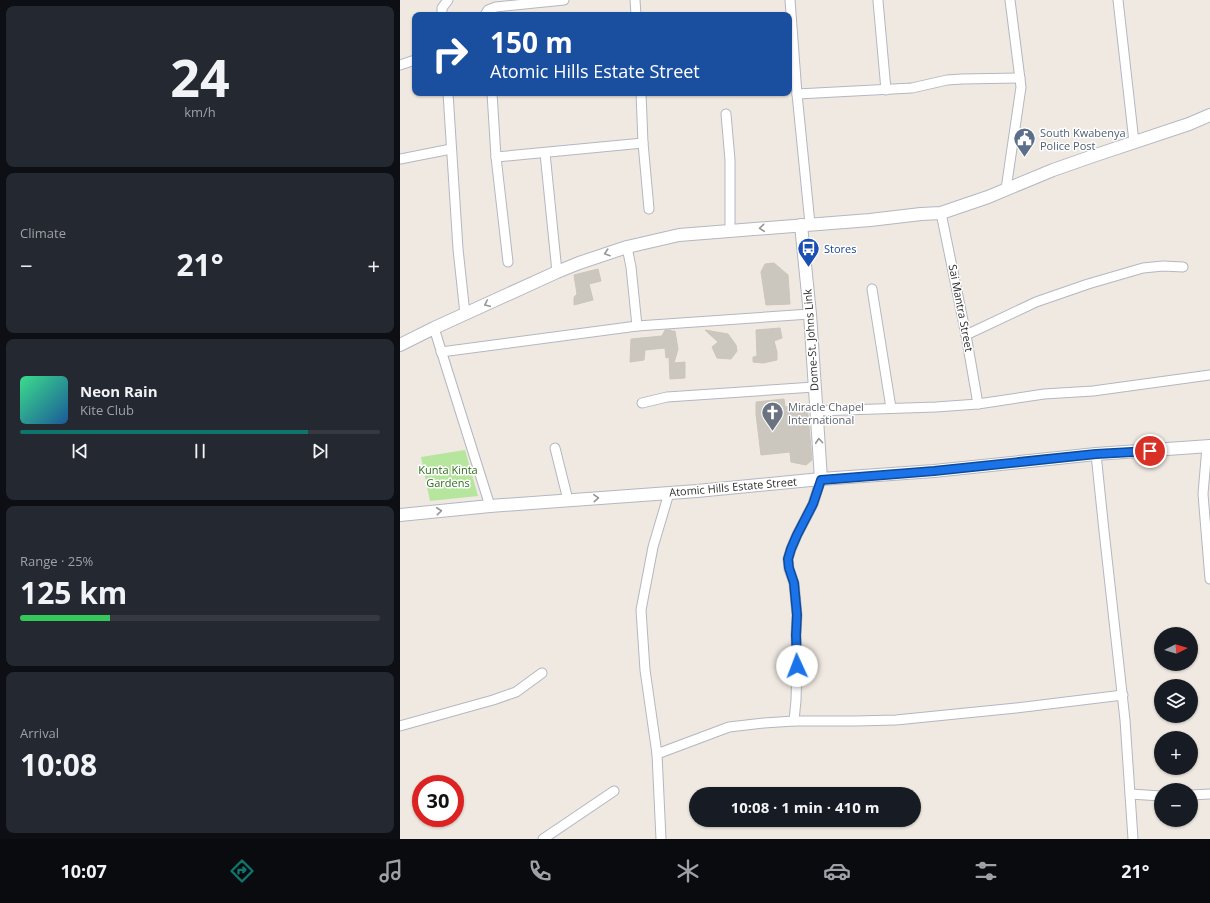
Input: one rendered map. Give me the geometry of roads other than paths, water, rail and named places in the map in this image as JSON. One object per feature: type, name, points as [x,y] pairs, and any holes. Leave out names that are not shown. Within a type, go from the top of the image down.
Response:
[{"type":"main road","points":[[400,345],[557,272],[627,247],[679,235],[730,232],[941,213],[988,197],[1059,168],[1189,124],[1210,115]]},
{"type":"main road","name":"Dome-St. Johns Link","points":[[806,224],[814,387],[821,480]]},
{"type":"main road","name":"Atomic Hills Estate Street","points":[[400,515],[490,506],[934,471],[1096,454],[1209,447]]},
{"type":"street","points":[[442,12],[442,8],[448,0]]},
{"type":"street","points":[[487,12],[496,7],[564,0]]},
{"type":"street","points":[[635,0],[636,12]]},
{"type":"street","points":[[790,0],[791,12]]},
{"type":"street","points":[[1006,189],[1021,87],[1010,0]]},
{"type":"street","points":[[1118,0],[1134,142]]},
{"type":"street","points":[[878,1],[886,90]]},
{"type":"street","points":[[792,24],[806,224]]},
{"type":"street","points":[[400,65],[412,61]]},
{"type":"street","points":[[798,94],[912,88],[947,80],[1020,78]]},
{"type":"street","points":[[448,96],[458,249],[465,314]]},
{"type":"street","points":[[492,96],[496,157],[508,262]]},
{"type":"street","points":[[641,96],[643,143],[649,209]]},
{"type":"street","points":[[726,114],[730,160],[730,232]]},
{"type":"street","points":[[496,157],[643,143]]},
{"type":"street","points":[[400,159],[451,149]]},
{"type":"street","points":[[545,153],[557,272]]},
{"type":"street","name":"Sai Mantra Street","points":[[941,213],[966,335],[978,404]]},
{"type":"street","points":[[627,247],[631,267],[637,326]]},
{"type":"street","points":[[966,335],[1036,302],[1088,284],[1143,268],[1163,266],[1183,267]]},
{"type":"street","points":[[872,289],[892,408]]},
{"type":"street","points":[[441,352],[637,326],[810,314]]},
{"type":"street","points":[[434,328],[490,506]]},
{"type":"street","points":[[816,411],[978,404],[1044,394],[1093,391],[1210,375]]},
{"type":"street","points":[[642,403],[667,397],[814,387]]},
{"type":"street","points":[[1209,447],[1204,494],[1210,579]]},
{"type":"street","points":[[555,448],[568,500]]},
{"type":"street","points":[[1096,454],[1125,720],[1133,839]]},
{"type":"street","points":[[794,721],[796,700],[797,615],[794,583],[789,568],[788,559],[797,535],[813,504],[821,480]]},
{"type":"street","points":[[661,839],[657,754],[645,670],[641,610],[653,547],[669,493]]},
{"type":"street","points":[[400,726],[493,700],[516,692],[542,673]]},
{"type":"street","points":[[657,754],[729,727],[794,721],[855,722],[896,720],[1016,708],[1122,695]]},
{"type":"street","points":[[543,839],[614,791]]},
{"type":"street","points":[[1130,794],[1154,796]]},
{"type":"street","points":[[1198,795],[1210,794]]},
{"type":"place","name":"South Kwabenya Police Post","points":[[1024,158]]},
{"type":"place","name":"Stores","points":[[809,268]]},
{"type":"place","name":"Miracle Chapel International","points":[[773,432]]},
{"type":"park label","name":"Kunta Kinta Gardens","points":[[448,476]]}]
